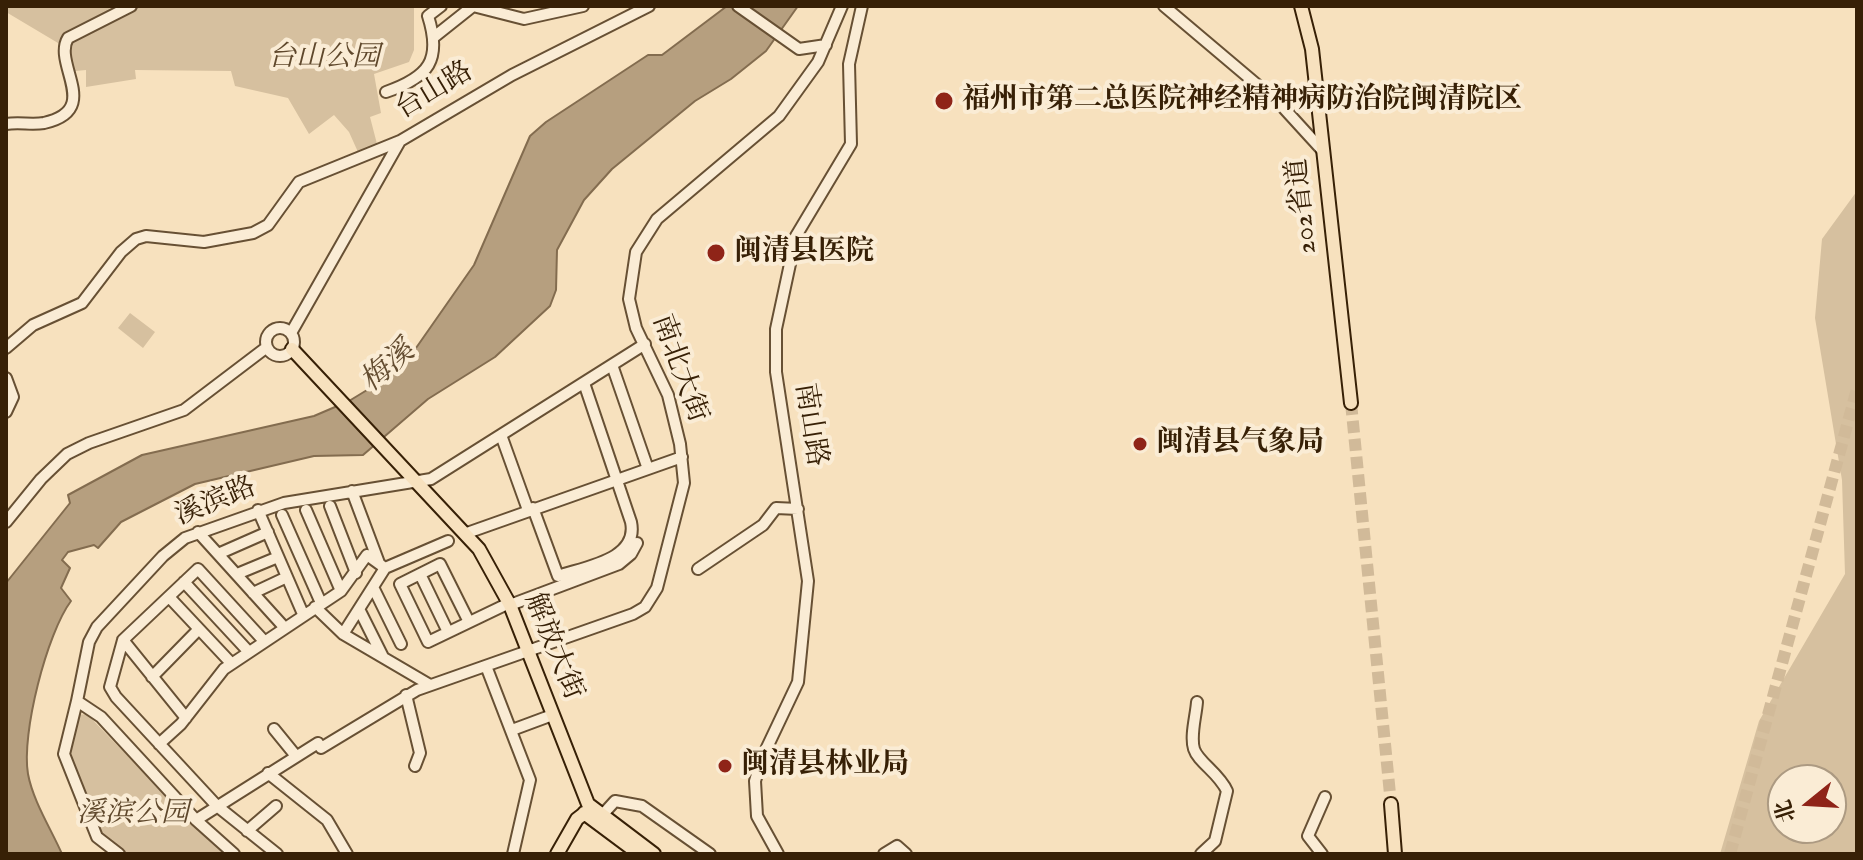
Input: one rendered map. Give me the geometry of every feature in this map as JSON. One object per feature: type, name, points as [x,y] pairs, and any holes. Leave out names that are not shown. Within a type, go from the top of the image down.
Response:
[{"type":"main road","name":"202省道","points":[[1301,6],[1312,49],[1351,403]]},
{"type":"main road","name":"解放大街","points":[[291,351],[467,533],[489,563],[587,810]]},
{"type":"main road","name":"解放大街","points":[[416,483],[466,543],[507,605]]},
{"type":"main road","name":"解放大街","points":[[526,652],[547,717],[587,810]]},
{"type":"main road","points":[[1391,804],[1395,854]]},
{"type":"main road","points":[[557,854],[587,810]]},
{"type":"main road","points":[[587,810],[639,854]]},
{"type":"main road","points":[[587,810],[654,854]]},
{"type":"street","points":[[6,124],[42,123],[66,112],[74,98],[63,49],[68,38],[131,6]]},
{"type":"street","points":[[386,92],[403,86],[427,69],[435,49],[428,16],[441,6]]},
{"type":"street","points":[[434,37],[473,6],[524,19],[583,6]]},
{"type":"street","name":"台山路","points":[[291,333],[400,141],[512,75],[649,6]]},
{"type":"street","points":[[738,6],[797,47],[813,71]]},
{"type":"street","name":"南北大街","points":[[196,820],[296,756],[318,743],[321,748],[406,695],[639,612],[649,603],[680,506],[684,483],[682,457],[668,395],[633,319],[629,292],[631,268],[642,238],[667,210],[770,127],[813,71],[842,6]]},
{"type":"street","name":"南山路","points":[[778,854],[757,816],[755,781],[762,758],[799,676],[808,581],[776,372],[776,329],[796,236],[813,203],[845,160],[851,144],[849,64],[862,6]]},
{"type":"street","points":[[1164,6],[1280,104],[1322,150]]},
{"type":"street","points":[[797,47],[826,45]]},
{"type":"street","points":[[6,348],[33,325],[82,303],[121,252],[136,239],[146,236],[211,242],[259,231],[268,225],[299,182],[400,141]]},
{"type":"street","points":[[281,328],[291,333],[291,351],[277,356],[267,347],[267,337],[273,330],[281,328]]},
{"type":"street","name":"溪滨路","points":[[119,854],[97,837],[66,759],[64,744],[88,649],[97,627],[163,556],[198,532],[258,510],[431,479],[645,344]]},
{"type":"street","points":[[6,522],[41,479],[67,454],[184,410],[267,347]]},
{"type":"street","points":[[612,365],[648,469]]},
{"type":"street","points":[[6,378],[13,397],[6,412]]},
{"type":"street","points":[[501,435],[558,576],[609,559],[624,549],[632,533],[584,383]]},
{"type":"street","points":[[467,533],[682,457]]},
{"type":"street","points":[[343,634],[373,587],[382,566],[352,491]]},
{"type":"street","points":[[330,506],[356,573]]},
{"type":"street","points":[[698,569],[763,525],[776,508],[798,509]]},
{"type":"street","points":[[258,510],[303,614]]},
{"type":"street","points":[[306,510],[341,591]]},
{"type":"street","points":[[282,515],[318,605],[343,634],[430,685]]},
{"type":"street","points":[[198,532],[284,627]]},
{"type":"street","points":[[218,554],[268,532]]},
{"type":"street","points":[[382,566],[448,541]]},
{"type":"street","points":[[469,622],[440,564],[400,584],[428,642],[507,605],[619,564],[631,554],[637,543]]},
{"type":"street","points":[[159,744],[186,718],[212,681],[231,663],[341,591],[367,555],[382,566]]},
{"type":"street","points":[[237,574],[278,557]]},
{"type":"street","points":[[264,641],[198,569],[123,640],[111,691],[217,806],[277,854]]},
{"type":"street","points":[[420,574],[448,632]]},
{"type":"street","points":[[253,593],[287,577]]},
{"type":"street","points":[[184,582],[248,651]]},
{"type":"street","points":[[373,587],[401,644]]},
{"type":"street","points":[[169,597],[231,663]]},
{"type":"street","points":[[359,609],[383,659]]},
{"type":"street","points":[[152,677],[199,629]]},
{"type":"street","points":[[123,640],[186,718]]},
{"type":"street","points":[[486,666],[530,780],[513,854]]},
{"type":"street","points":[[406,695],[420,753],[415,766]]},
{"type":"street","points":[[77,701],[101,717],[196,820],[234,854]]},
{"type":"street","points":[[1197,702],[1194,748],[1203,761],[1214,769],[1227,791],[1215,841],[1201,854]]},
{"type":"street","points":[[512,730],[547,717]]},
{"type":"street","points":[[274,729],[296,756]]},
{"type":"street","points":[[268,773],[327,820],[347,854]]},
{"type":"street","points":[[1322,854],[1308,836],[1325,797]]},
{"type":"street","points":[[605,812],[615,801],[640,805],[710,854]]},
{"type":"street","points":[[247,831],[276,806]]},
{"type":"street","points":[[884,854],[897,846],[906,854]]},
{"type":"green space","name":"台山公园","points":[[6,6],[414,6],[414,50],[409,62],[374,74],[381,113],[370,117],[377,144],[358,152],[349,132],[334,115],[309,134],[288,98],[235,86],[231,71],[135,70],[136,79],[86,87],[86,70],[65,72],[58,43],[6,12]]},
{"type":"green space","points":[[1857,191],[1857,854],[1720,854],[1759,721],[1845,574],[1842,480],[1815,318],[1822,239]]},
{"type":"green space","points":[[130,313],[155,332],[143,348],[118,328]]},
{"type":"green space","name":"溪滨公园","points":[[87,714],[226,854],[125,854],[100,837],[68,759],[76,715]]},
{"type":"shaded area","points":[[727,6],[798,6],[766,51],[731,79],[695,101],[612,169],[584,200],[557,250],[556,290],[550,306],[495,357],[428,399],[363,455],[314,456],[195,484],[121,522],[98,548],[94,545],[68,552],[62,560],[70,568],[61,588],[71,601],[45,659],[32,710],[27,756],[34,794],[62,854],[6,854],[6,583],[70,503],[68,495],[142,455],[314,416],[349,401],[390,376],[416,348],[474,265],[530,136],[546,122],[648,55],[662,55]]},
{"type":"tunnel","points":[[1730,854],[1857,389]]},
{"type":"tunnel","points":[[1351,403],[1391,804]]},
{"type":"place","name":"福州市第二总医院神经精神病防治院闽清院区","points":[[944,101]]},
{"type":"place","name":"闽清县医院","points":[[716,253]]},
{"type":"place","name":"闽清县气象局","points":[[1140,444]]},
{"type":"place","name":"闽清县林业局","points":[[725,766]]},
{"type":"water label","name":"梅溪","points":[[389,368]]}]
